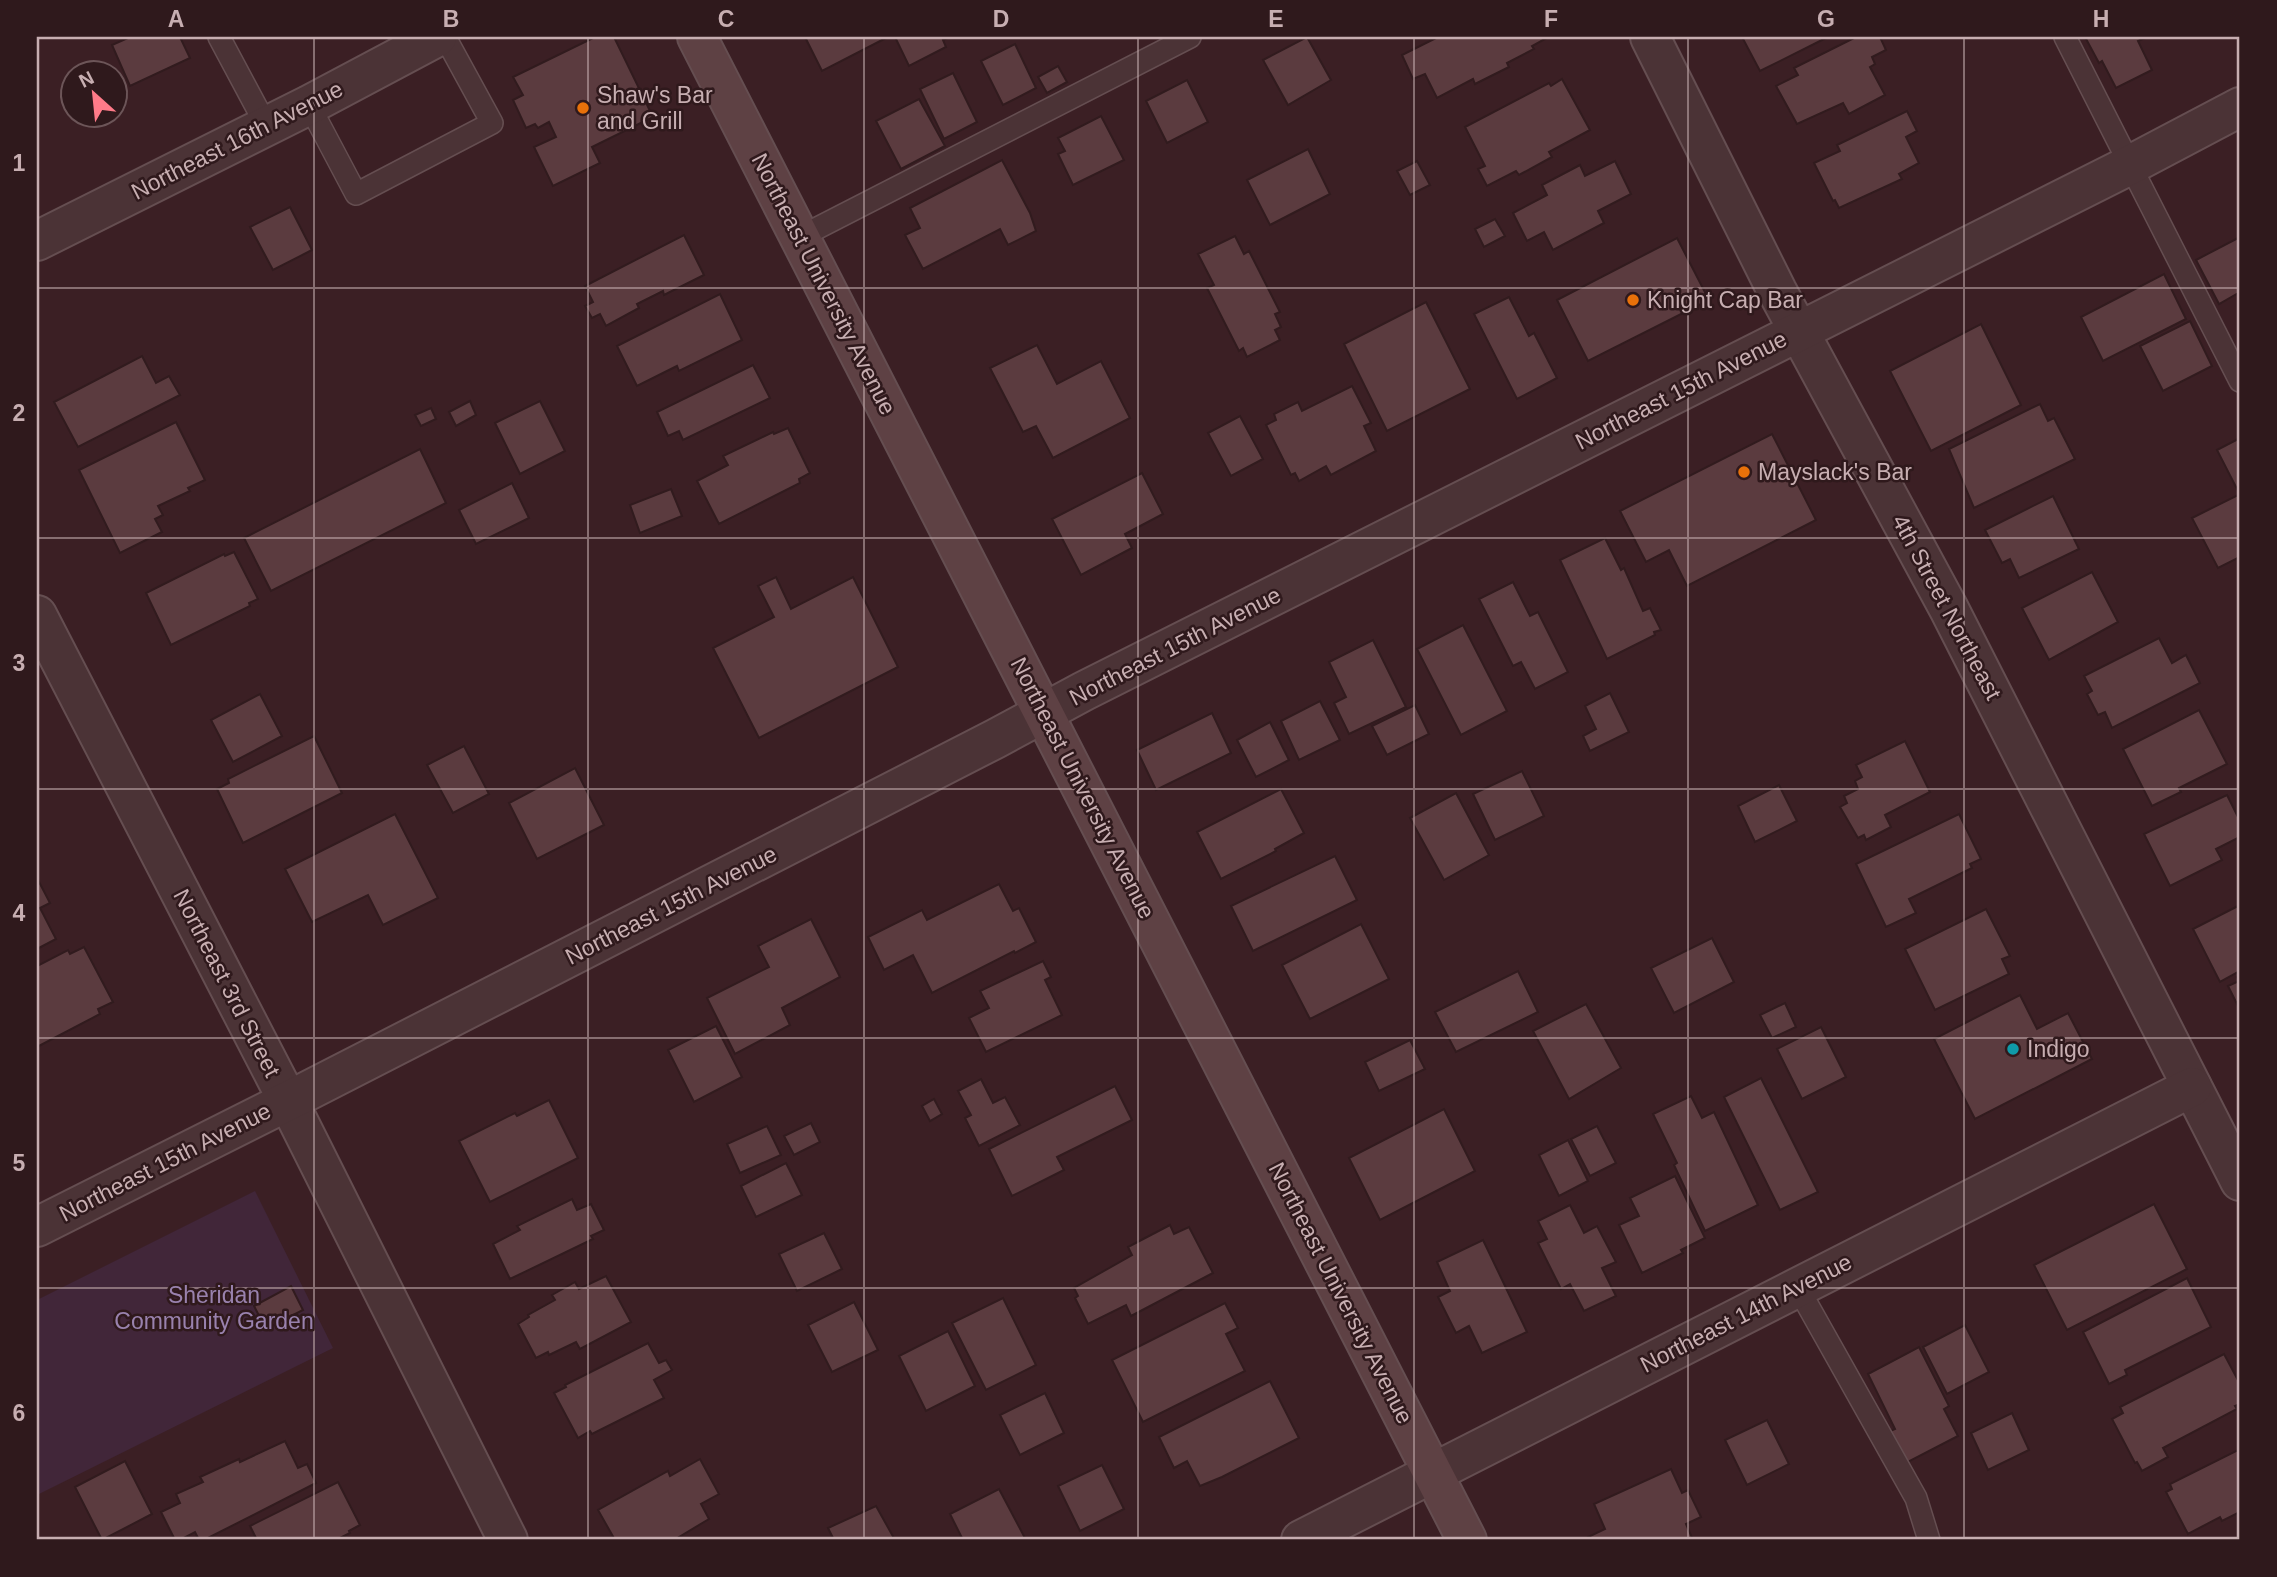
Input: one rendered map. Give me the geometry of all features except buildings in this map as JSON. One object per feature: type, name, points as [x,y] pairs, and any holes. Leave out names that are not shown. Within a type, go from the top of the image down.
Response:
[{"type":"main road","name":"Northeast University Avenue","points":[[697,37],[1467,1540]]},
{"type":"street","name":"Northeast 16th Avenue","points":[[37,242],[309,105],[436,37]]},
{"type":"street","name":"4th Street Northeast","points":[[1650,37],[1798,331],[1943,597],[2240,1181]]},
{"type":"street","name":"Northeast 15th Avenue","points":[[37,1227],[2240,107]]},
{"type":"street","name":"Northeast 3rd Street","points":[[37,615],[288,1101],[508,1540]]},
{"type":"street","name":"Northeast 14th Avenue","points":[[1301,1540],[2192,1087]]},
{"type":"lane","points":[[219,37],[266,125]]},
{"type":"lane","points":[[309,105],[356,194],[492,123],[445,37]]},
{"type":"lane","points":[[800,237],[1190,37]]},
{"type":"lane","points":[[2065,37],[2240,381]]},
{"type":"lane","points":[[1798,1288],[1916,1499],[1929,1540]]},
{"type":"green space","name":"Sheridan Community Garden","points":[[255,1191],[333,1348],[37,1495],[37,1300]]},
{"type":"place","name":"Shaw's Bar and Grill","points":[[583,108]]},
{"type":"place","name":"Knight Cap Bar","points":[[1633,300]]},
{"type":"place","name":"Mayslack's Bar","points":[[1744,472]]},
{"type":"place","name":"Indigo","points":[[2013,1049]]}]
